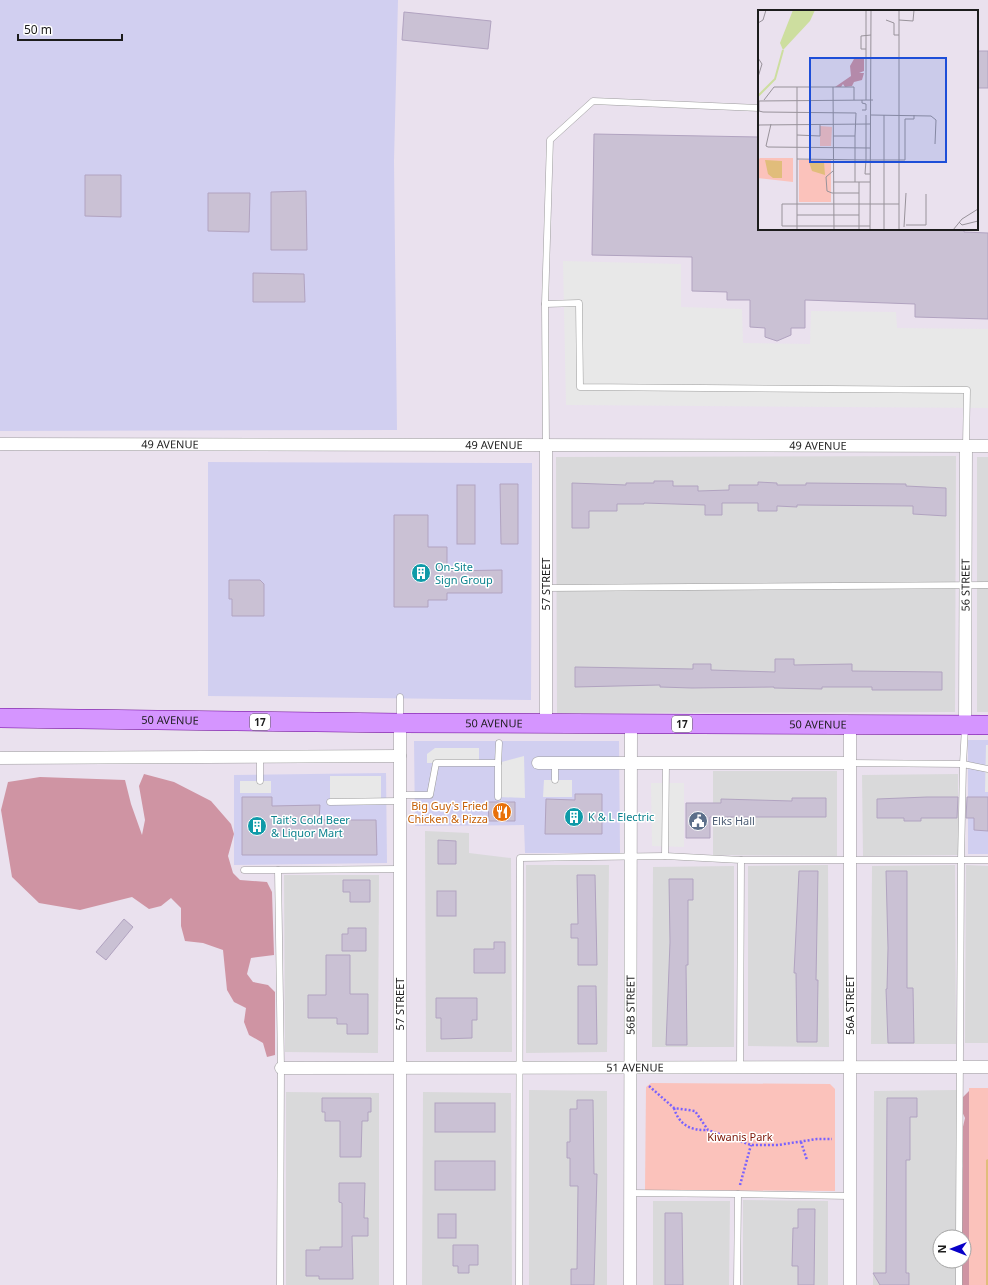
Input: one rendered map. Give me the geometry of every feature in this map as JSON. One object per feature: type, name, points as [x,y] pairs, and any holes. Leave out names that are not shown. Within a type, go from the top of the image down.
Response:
[{"type":"main road","name":"50 AVENUE","points":[[0,718],[400,723],[988,725]]},
{"type":"street","name":"49 AVENUE","points":[[0,444],[988,446]]},
{"type":"street","name":"57 STREET","points":[[546,445],[546,724]]},
{"type":"street","name":"56 STREET","points":[[965,725],[966,446]]},
{"type":"street","name":"57 STREET","points":[[400,723],[400,1285]]},
{"type":"street","name":"56B STREET","points":[[630,1285],[631,724]]},
{"type":"street","name":"56A STREET","points":[[850,725],[850,1285]]},
{"type":"street","points":[[0,758],[260,758],[400,756]]},
{"type":"street","points":[[538,763],[850,763]]},
{"type":"street","name":"51 AVENUE","points":[[281,1068],[988,1067]]},
{"type":"lane","points":[[546,445],[545,304],[550,140],[593,101],[758,108]]},
{"type":"lane","points":[[545,304],[578,303],[580,388],[967,390],[966,446]]},
{"type":"lane","points":[[546,588],[988,585]]},
{"type":"lane","points":[[400,697],[400,723]]},
{"type":"lane","points":[[959,1229],[961,860],[965,725]]},
{"type":"lane","points":[[498,797],[499,743]]},
{"type":"lane","points":[[260,758],[260,781]]},
{"type":"lane","points":[[330,802],[430,795],[436,763],[498,763]]},
{"type":"lane","points":[[555,763],[555,780]]},
{"type":"lane","points":[[665,856],[666,763]]},
{"type":"lane","points":[[850,763],[963,764],[988,769]]},
{"type":"lane","points":[[519,1285],[520,858],[631,858],[665,856],[741,860],[988,860]]},
{"type":"lane","points":[[740,1067],[741,860]]},
{"type":"lane","points":[[244,870],[399,869]]},
{"type":"lane","points":[[278,870],[281,1068],[280,1285]]},
{"type":"lane","points":[[630,1193],[850,1196]]},
{"type":"lane","points":[[737,1285],[738,1194]]},
{"type":"lane","points":[[959,1269],[959,1285]]},
{"type":"path","points":[[649,1086],[674,1108],[680,1122],[692,1129],[708,1130],[751,1145],[832,1139]]},
{"type":"path","points":[[674,1108],[694,1111],[708,1130]]},
{"type":"path","points":[[801,1142],[807,1160]]},
{"type":"path","points":[[738,1194],[751,1145]]},
{"type":"shaded area","points":[[0,0],[398,0],[394,161],[397,430],[0,431]]},
{"type":"shaded area","points":[[563,261],[681,264],[681,307],[742,309],[743,343],[810,344],[811,311],[896,312],[897,328],[988,329],[988,408],[566,405]]},
{"type":"shaded area","points":[[956,456],[955,712],[557,713],[556,457]]},
{"type":"shaded area","points":[[977,457],[988,457],[988,712],[977,712]]},
{"type":"shaded area","points":[[208,462],[532,463],[531,700],[208,696]]},
{"type":"shaded area","points":[[968,740],[988,740],[988,854],[968,854]]},
{"type":"shaded area","points":[[414,741],[619,741],[620,853],[525,853],[524,825],[415,826]]},
{"type":"shaded area","points":[[986,745],[988,745],[988,792],[985,792]]},
{"type":"shaded area","points":[[435,748],[479,748],[479,763],[427,763],[427,754]]},
{"type":"shaded area","points":[[524,756],[525,798],[498,797],[498,763]]},
{"type":"shaded area","points":[[713,771],[837,771],[837,856],[713,855]]},
{"type":"shaded area","points":[[386,773],[387,863],[234,865],[234,775]]},
{"type":"shaded area","points":[[144,774],[174,782],[211,801],[231,824],[234,834],[228,856],[233,873],[240,880],[267,882],[272,892],[274,955],[251,958],[247,974],[253,982],[268,985],[275,992],[275,1055],[267,1057],[263,1043],[249,1035],[244,1022],[246,1008],[234,1002],[227,990],[223,950],[203,943],[185,941],[181,926],[181,908],[171,898],[161,906],[149,909],[132,897],[80,910],[39,903],[12,877],[1,810],[8,782],[40,777],[125,780],[131,804],[142,835],[145,820],[139,786]]},
{"type":"shaded area","points":[[958,774],[958,855],[863,856],[862,775]]},
{"type":"shaded area","points":[[330,776],[381,776],[381,801],[330,802]]},
{"type":"shaded area","points":[[544,780],[572,780],[572,797],[543,797]]},
{"type":"shaded area","points":[[240,781],[271,781],[271,793],[240,793]]},
{"type":"shaded area","points":[[651,783],[684,783],[684,847],[652,846]]},
{"type":"shaded area","points":[[425,831],[469,833],[469,853],[511,858],[512,1052],[426,1052]]},
{"type":"shaded area","points":[[526,865],[609,865],[607,1052],[526,1053]]},
{"type":"shaded area","points":[[828,865],[829,1047],[748,1046],[748,866]]},
{"type":"shaded area","points":[[955,865],[956,1044],[871,1044],[872,866]]},
{"type":"shaded area","points":[[966,865],[988,866],[988,1043],[965,1043]]},
{"type":"shaded area","points":[[734,866],[734,1047],[652,1047],[653,867]]},
{"type":"shaded area","points":[[284,875],[379,875],[378,1053],[285,1052]]},
{"type":"shaded area","points":[[529,1090],[607,1091],[607,1285],[529,1285]]},
{"type":"shaded area","points":[[957,1090],[957,1229],[932,1229],[932,1269],[957,1269],[957,1285],[873,1285],[874,1091]]},
{"type":"shaded area","points":[[969,1091],[988,1104],[983,1285],[962,1285],[962,1269],[972,1269],[972,1229],[961,1229],[958,1183],[963,1166],[961,1156],[962,1131],[965,1118],[960,1107],[960,1100]]},
{"type":"shaded area","points":[[286,1092],[379,1093],[379,1285],[286,1285]]},
{"type":"shaded area","points":[[423,1092],[511,1093],[512,1285],[422,1285]]},
{"type":"shaded area","points":[[988,1159],[988,1285],[986,1285],[986,1160]]},
{"type":"shaded area","points":[[743,1200],[828,1201],[828,1285],[743,1285]]},
{"type":"shaded area","points":[[653,1201],[730,1201],[729,1285],[653,1285]]},
{"type":"green space","name":"Kiwanis Park","points":[[651,1083],[830,1084],[835,1089],[835,1191],[645,1190],[646,1087]]},
{"type":"green space","points":[[969,1088],[988,1088],[988,1285],[969,1285],[969,1269],[972,1269],[972,1229],[969,1229]]},
{"type":"building","points":[[404,12],[491,21],[488,49],[402,40]]},
{"type":"building","points":[[978,51],[988,51],[988,88],[978,88]]},
{"type":"building","points":[[594,134],[758,137],[758,230],[964,230],[964,232],[988,233],[988,319],[915,317],[915,304],[805,300],[805,328],[791,328],[791,335],[777,341],[765,337],[765,328],[750,327],[750,300],[727,300],[727,292],[692,291],[692,257],[592,255]]},
{"type":"building","points":[[85,175],[121,175],[121,217],[85,216]]},
{"type":"building","points":[[306,191],[307,250],[271,250],[271,192]]},
{"type":"building","points":[[208,193],[250,193],[249,232],[208,231]]},
{"type":"building","points":[[253,273],[304,274],[305,302],[253,302]]},
{"type":"building","points":[[654,481],[673,481],[673,486],[698,486],[698,491],[729,490],[729,485],[758,485],[758,482],[777,483],[777,485],[806,485],[806,483],[906,484],[906,486],[946,488],[946,516],[913,514],[913,506],[797,505],[797,507],[777,506],[777,511],[758,511],[758,503],[722,503],[722,515],[705,515],[705,505],[644,503],[617,504],[617,511],[589,511],[589,528],[572,528],[572,483],[626,485],[626,483],[654,483]]},
{"type":"building","points":[[500,484],[518,484],[518,544],[501,544]]},
{"type":"building","points":[[457,485],[475,485],[475,544],[457,544]]},
{"type":"building","name":"On-Site Sign Group","points":[[394,515],[428,515],[428,547],[447,547],[447,571],[502,570],[502,593],[447,593],[447,600],[428,600],[428,607],[394,607]]},
{"type":"building","points":[[229,580],[260,580],[264,584],[264,616],[232,616],[232,599],[229,599]]},
{"type":"building","points":[[775,659],[794,659],[794,665],[852,664],[852,671],[942,672],[942,690],[872,690],[872,687],[822,687],[822,689],[774,687],[692,688],[660,687],[660,685],[575,687],[575,667],[693,669],[693,664],[711,664],[711,670],[775,672]]},
{"type":"building","name":"K & L Electric","points":[[575,794],[602,794],[602,834],[545,834],[546,799],[575,800]]},
{"type":"building","points":[[242,797],[272,797],[272,806],[320,805],[319,820],[376,820],[377,855],[242,855]]},
{"type":"building","points":[[958,797],[957,818],[921,818],[921,821],[904,821],[904,818],[877,818],[877,799]]},
{"type":"building","points":[[967,797],[988,797],[988,831],[974,830],[974,818],[966,818]]},
{"type":"building","points":[[792,798],[826,798],[826,817],[710,817],[710,838],[686,838],[686,803],[721,803],[721,799],[792,801]]},
{"type":"building","name":"Big Guy's Fried Chicken & Pizza","points":[[488,802],[515,802],[515,821],[489,821]]},
{"type":"building","points":[[438,840],[456,841],[456,864],[438,864]]},
{"type":"building","points":[[799,871],[818,871],[816,980],[818,980],[817,1042],[797,1042],[796,973],[794,973]]},
{"type":"building","points":[[886,871],[907,871],[907,988],[913,988],[914,1043],[888,1043],[886,989],[888,948]]},
{"type":"building","points":[[577,875],[595,875],[597,965],[578,965],[578,938],[571,938],[571,924],[578,924]]},
{"type":"building","points":[[669,879],[693,879],[693,900],[688,900],[688,965],[686,965],[687,1045],[666,1045],[670,942]]},
{"type":"building","points":[[343,880],[370,880],[370,902],[350,902],[350,892],[343,892]]},
{"type":"building","points":[[437,891],[456,891],[456,916],[437,916]]},
{"type":"building","points":[[124,919],[133,927],[106,960],[96,952]]},
{"type":"building","points":[[348,928],[366,928],[366,951],[342,951],[342,934],[348,934]]},
{"type":"building","points":[[494,942],[505,942],[505,973],[474,973],[474,949],[494,949]]},
{"type":"building","points":[[326,955],[350,955],[350,994],[368,994],[368,1034],[347,1034],[347,1024],[337,1024],[337,1018],[308,1018],[308,995],[326,995]]},
{"type":"building","points":[[578,986],[596,986],[597,1044],[578,1044]]},
{"type":"building","points":[[436,998],[477,998],[477,1020],[472,1020],[472,1038],[441,1039],[441,1018],[436,1018]]},
{"type":"building","points":[[322,1098],[371,1098],[371,1112],[368,1112],[368,1121],[362,1121],[361,1157],[340,1157],[340,1121],[325,1121],[325,1112],[322,1112]]},
{"type":"building","points":[[887,1098],[917,1098],[917,1117],[910,1117],[910,1160],[906,1160],[906,1273],[909,1273],[909,1285],[880,1285],[873,1273],[886,1273]]},
{"type":"building","points":[[577,1100],[593,1100],[594,1174],[597,1174],[594,1285],[571,1285],[571,1269],[577,1269],[578,1186],[570,1186],[570,1158],[567,1158],[567,1142],[570,1142],[570,1109],[577,1109]]},
{"type":"building","points":[[435,1103],[495,1103],[495,1132],[435,1132]]},
{"type":"building","points":[[435,1161],[495,1161],[495,1190],[435,1190]]},
{"type":"building","points":[[339,1183],[365,1183],[364,1218],[368,1218],[368,1236],[352,1236],[353,1279],[319,1279],[319,1276],[306,1276],[306,1250],[320,1250],[320,1247],[342,1247],[342,1203],[339,1202]]},
{"type":"building","points":[[798,1209],[815,1209],[814,1285],[798,1285],[798,1266],[792,1266],[793,1228],[798,1228]]},
{"type":"building","points":[[665,1213],[682,1213],[683,1285],[665,1285]]},
{"type":"building","points":[[438,1214],[456,1214],[456,1238],[438,1238]]},
{"type":"building","points":[[453,1245],[478,1245],[478,1265],[469,1265],[469,1273],[458,1273],[458,1266],[453,1266]]},
{"type":"place","name":"On-Site Sign Group","points":[[421,573]]},
{"type":"place","name":"Big Guy's Fried Chicken & Pizza","points":[[502,812]]},
{"type":"place","name":"K & L Electric","points":[[574,817]]},
{"type":"place","name":"Elks Hall","points":[[698,821]]},
{"type":"place","name":"Tait's Cold Beer & Liquor Mart","points":[[257,826]]}]
